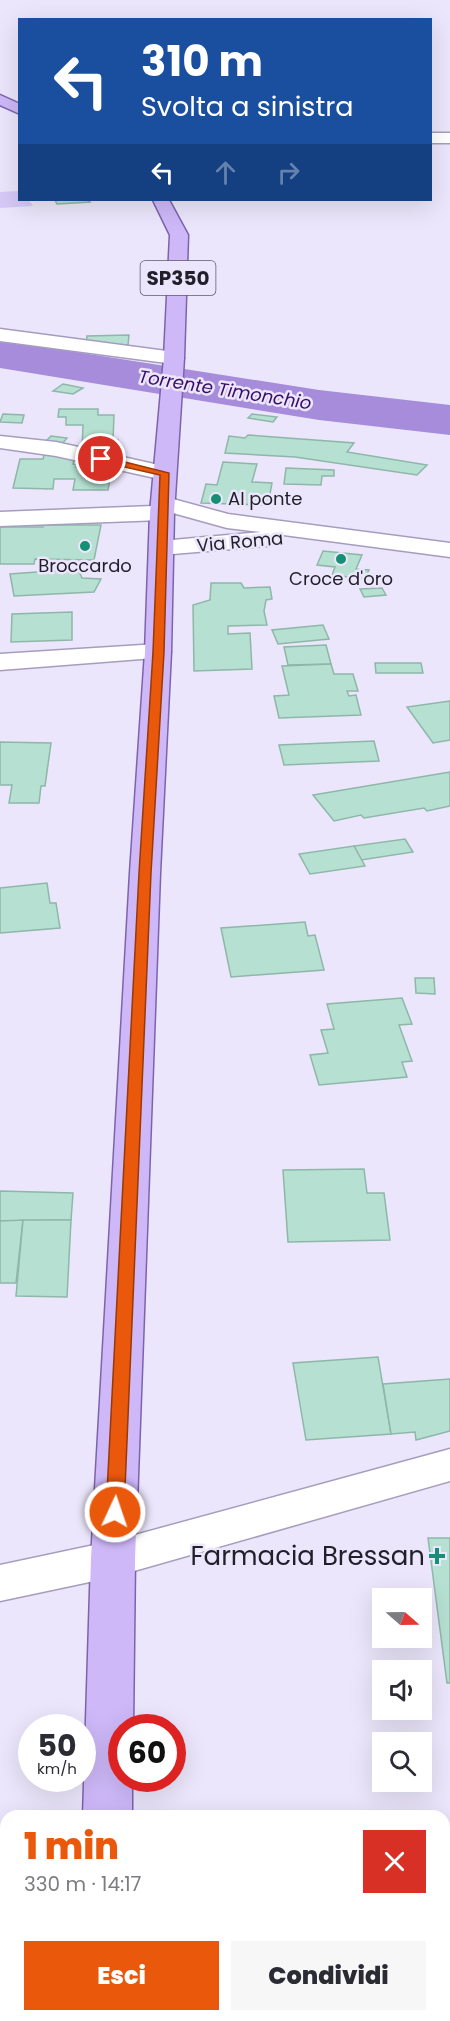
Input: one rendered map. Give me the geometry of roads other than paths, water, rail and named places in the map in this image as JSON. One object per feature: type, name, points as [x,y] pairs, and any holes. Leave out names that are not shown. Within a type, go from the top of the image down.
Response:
[{"type":"main road","points":[[0,99],[18,109]]},
{"type":"main road","name":"SP350","points":[[107,1810],[113,1559],[158,652],[164,473],[174,360],[179,235],[162,201]]},
{"type":"street","points":[[432,138],[450,138]]},
{"type":"street","points":[[0,335],[174,360]]},
{"type":"street","points":[[0,442],[56,449],[164,473]]},
{"type":"street","points":[[0,519],[162,524]]},
{"type":"street","name":"Via Roma","points":[[162,524],[227,521],[450,550]]},
{"type":"street","name":"Via Roma","points":[[162,524],[320,534]]},
{"type":"street","points":[[0,662],[158,652]]},
{"type":"street","points":[[0,1583],[113,1559],[450,1465]]},
{"type":"waterway","name":"Torrente Timonchio","points":[[0,354],[319,405],[450,420]]},
{"type":"place","name":"Al ponte","points":[[216,499]]},
{"type":"place","name":"Broccardo","points":[[85,546]]},
{"type":"place","name":"Croce d'oro","points":[[341,559]]},
{"type":"place","name":"Farmacia Bressan","points":[[437,1556]]}]
